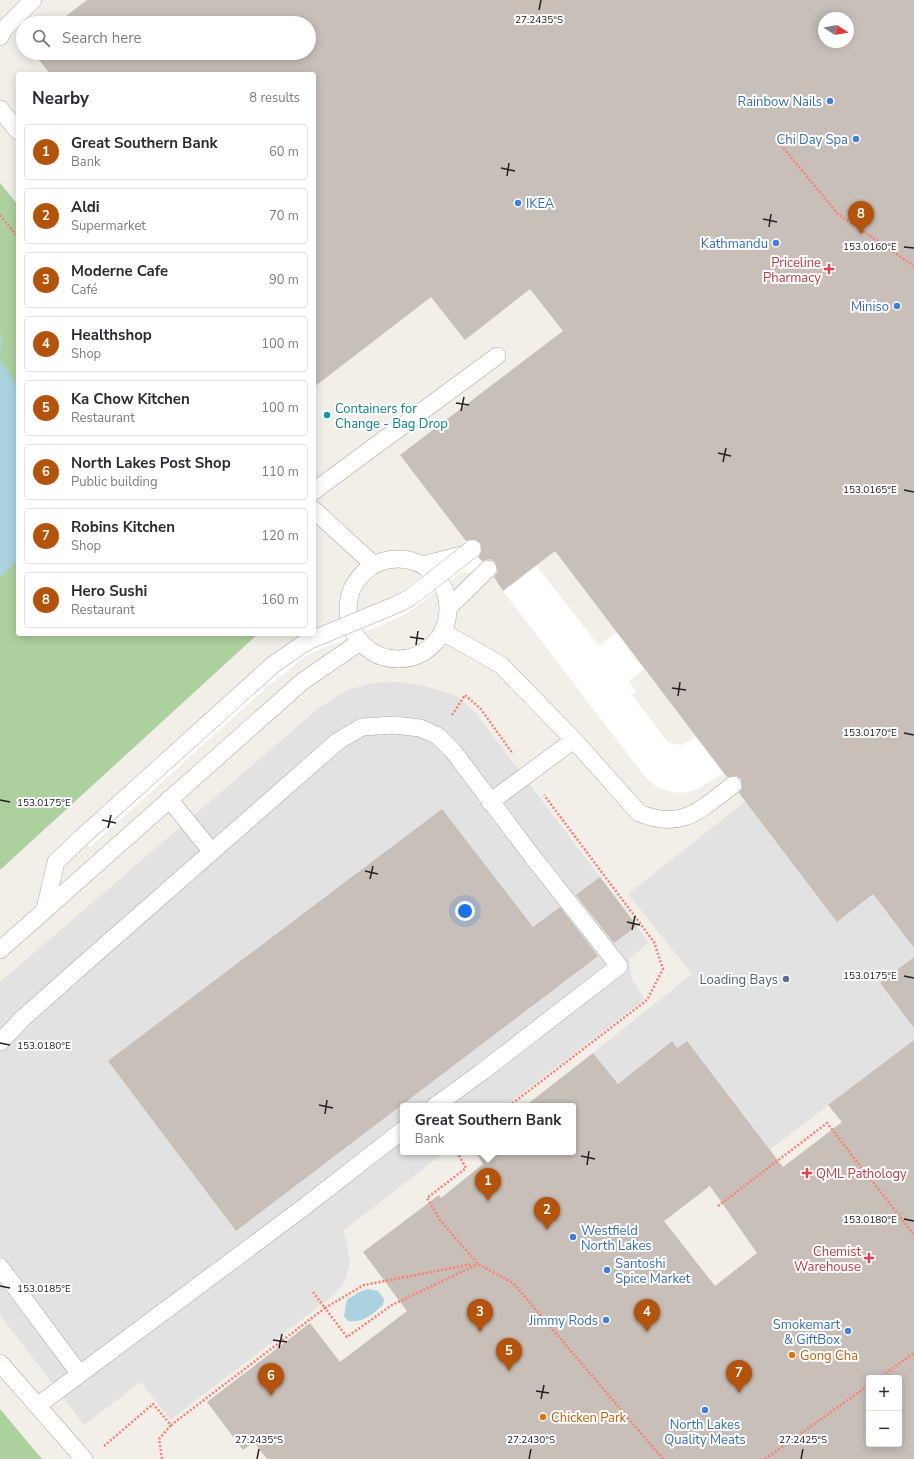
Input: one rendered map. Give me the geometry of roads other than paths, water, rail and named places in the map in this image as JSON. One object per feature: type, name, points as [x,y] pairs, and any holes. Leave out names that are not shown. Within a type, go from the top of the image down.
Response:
[{"type":"lane","points":[[17,16],[33,0]]},
{"type":"lane","points":[[0,37],[4,29],[16,17]]},
{"type":"lane","points":[[0,109],[16,129]]},
{"type":"lane","points":[[316,490],[497,356]]},
{"type":"lane","points":[[316,512],[374,565]]},
{"type":"lane","points":[[46,909],[56,862],[274,664],[306,642],[398,604],[411,597],[473,551],[423,565]]},
{"type":"lane","points":[[390,559],[407,560],[423,565],[436,577],[445,591],[448,608],[443,632],[433,645],[419,655],[404,659],[388,658],[372,652],[360,642],[352,630],[348,615],[349,600],[353,586],[362,574],[374,565],[390,559]]},
{"type":"lane","points":[[448,608],[488,569]]},
{"type":"lane","points":[[443,632],[501,665],[574,740],[639,813],[654,819],[669,820],[684,818],[699,810],[733,785]]},
{"type":"lane","points":[[0,950],[302,681],[360,642]]},
{"type":"lane","points":[[0,1042],[23,1018],[85,962],[338,740],[362,727],[394,725],[420,728],[438,736],[453,751],[490,802],[619,966],[484,1071],[439,1103]]},
{"type":"lane","points":[[490,802],[527,773],[574,740]]},
{"type":"lane","points":[[169,799],[212,852]]},
{"type":"lane","points":[[36,1406],[79,1373],[150,1323],[400,1132]]},
{"type":"lane","points":[[0,1266],[79,1373]]},
{"type":"lane","points":[[0,1363],[36,1406],[84,1459]]},
{"type":"water","points":[[0,334],[2,337],[0,359]]},
{"type":"water","points":[[0,359],[16,386],[16,562],[0,577]]},
{"type":"water","points":[[368,1289],[378,1291],[384,1299],[383,1305],[371,1315],[359,1321],[348,1321],[344,1316],[347,1300],[359,1292]]},
{"type":"place","name":"Rainbow Nails","points":[[830,101]]},
{"type":"place","name":"Chi Day Spa","points":[[856,139]]},
{"type":"place","name":"IKEA","points":[[518,203]]},
{"type":"place","name":"Hero Sushi","points":[[861,234]]},
{"type":"place","name":"Kathmandu","points":[[776,243]]},
{"type":"place","name":"Priceline Pharmacy","points":[[829,269]]},
{"type":"place","name":"Miniso","points":[[897,306]]},
{"type":"place","name":"Containers for Change - Bag Drop","points":[[327,415]]},
{"type":"place","name":"Loading Bays","points":[[786,979]]},
{"type":"place","name":"QML Pathology","points":[[807,1173]]},
{"type":"place","name":"Great Southern Bank","points":[[488,1201]]},
{"type":"place","name":"Aldi","points":[[547,1230]]},
{"type":"place","name":"Westfield North Lakes","points":[[573,1237]]},
{"type":"place","name":"Chemist Warehouse","points":[[869,1258]]},
{"type":"place","name":"Santoshi Spice Market","points":[[607,1270]]},
{"type":"place","name":"Jimmy Rods","points":[[606,1320]]},
{"type":"place","name":"Smokemart & GiftBox","points":[[848,1331]]},
{"type":"place","name":"Moderne Cafe","points":[[480,1332]]},
{"type":"place","name":"Healthshop","points":[[647,1332]]},
{"type":"place","name":"Gong Cha","points":[[792,1355]]},
{"type":"place","name":"Ka Chow Kitchen","points":[[509,1371]]},
{"type":"place","name":"Robins Kitchen","points":[[739,1393]]},
{"type":"place","name":"North Lakes Post Shop","points":[[271,1396]]},
{"type":"place","name":"North Lakes Quality Meats","points":[[705,1410]]},
{"type":"place","name":"Chicken Park","points":[[543,1417]]}]
